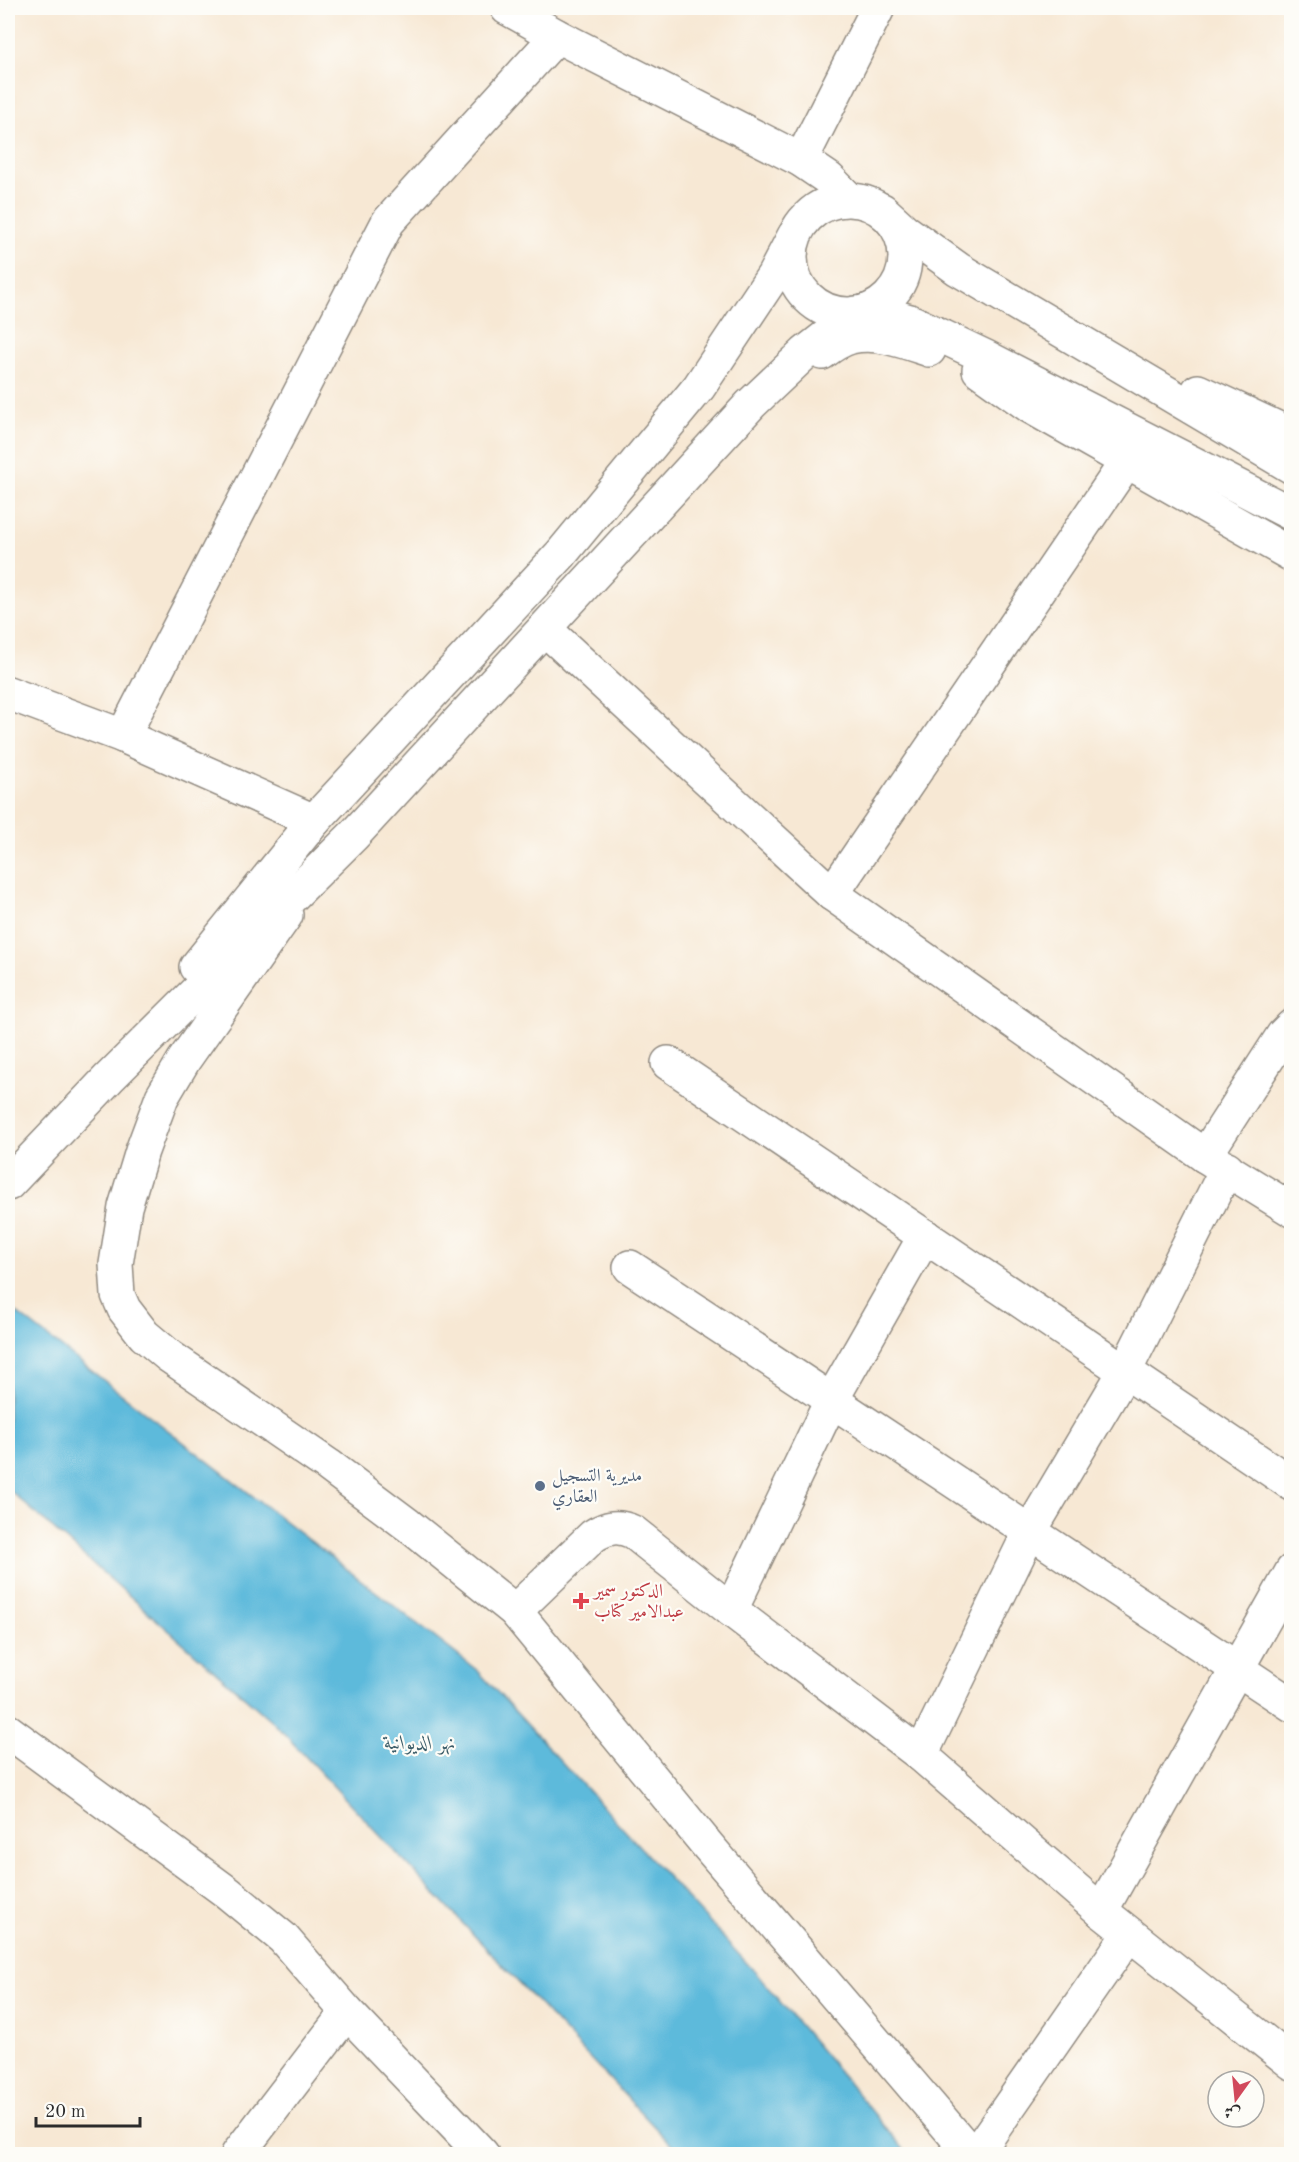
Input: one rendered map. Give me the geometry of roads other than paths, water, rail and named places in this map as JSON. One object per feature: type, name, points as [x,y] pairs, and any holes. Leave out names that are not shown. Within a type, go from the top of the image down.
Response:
[{"type":"street","points":[[507,8],[557,36],[801,160],[829,179],[849,199]]},
{"type":"street","points":[[801,160],[878,8]]},
{"type":"street","points":[[123,736],[388,222],[557,36]]},
{"type":"street","points":[[109,1078],[314,821],[561,554],[699,387],[773,276],[802,220],[815,209],[831,201],[849,199],[866,202],[882,210],[905,231],[958,269],[1292,467]]},
{"type":"street","points":[[794,236],[790,262],[799,289],[812,302],[829,311],[848,315],[861,312],[882,303],[895,290],[903,273],[906,256],[902,238],[894,222],[882,210]]},
{"type":"street","points":[[8,1184],[109,1078],[353,836],[752,404],[805,354],[861,312],[886,314],[923,327],[1025,375],[1292,514]]},
{"type":"street","points":[[1050,324],[1292,435]]},
{"type":"street","points":[[923,327],[1031,407]]},
{"type":"street","points":[[779,378],[850,337],[872,336],[899,340],[930,351],[1292,555]]},
{"type":"street","points":[[832,894],[1126,461]]},
{"type":"street","points":[[545,629],[832,894],[1216,1162],[1292,1210]]},
{"type":"street","points":[[8,693],[123,736],[314,821]]},
{"type":"street","points":[[312,877],[184,1060],[162,1097],[125,1207],[116,1264],[118,1295],[124,1309],[144,1335],[170,1356],[328,1465],[408,1525],[515,1611],[685,1818],[971,2154]]},
{"type":"street","points":[[921,1755],[1029,1533],[1125,1371],[1216,1162],[1283,1035],[1292,1026]]},
{"type":"street","points":[[668,1063],[1292,1484]]},
{"type":"street","points":[[732,1610],[831,1401],[925,1236]]},
{"type":"street","points":[[630,1268],[1237,1671],[1292,1705]]},
{"type":"street","points":[[515,1611],[593,1536],[604,1529],[621,1526],[633,1532],[921,1755],[1129,1934],[1288,2050]]},
{"type":"street","points":[[1101,1911],[1292,1571]]},
{"type":"street","points":[[8,1731],[228,1893],[283,1938],[347,2012],[482,2154]]},
{"type":"street","points":[[976,2154],[1129,1934]]},
{"type":"street","points":[[238,2154],[347,2012]]},
{"type":"water","name":"نهر الديوانية","points":[[8,1306],[478,1671],[755,1972],[908,2154],[680,2154],[275,1724],[8,1489]]},
{"type":"place","name":"مديرية التسجيل العقاري","points":[[540,1486]]},
{"type":"place","name":"الدكتور سمير عبدالامير كتاب","points":[[581,1601]]}]
